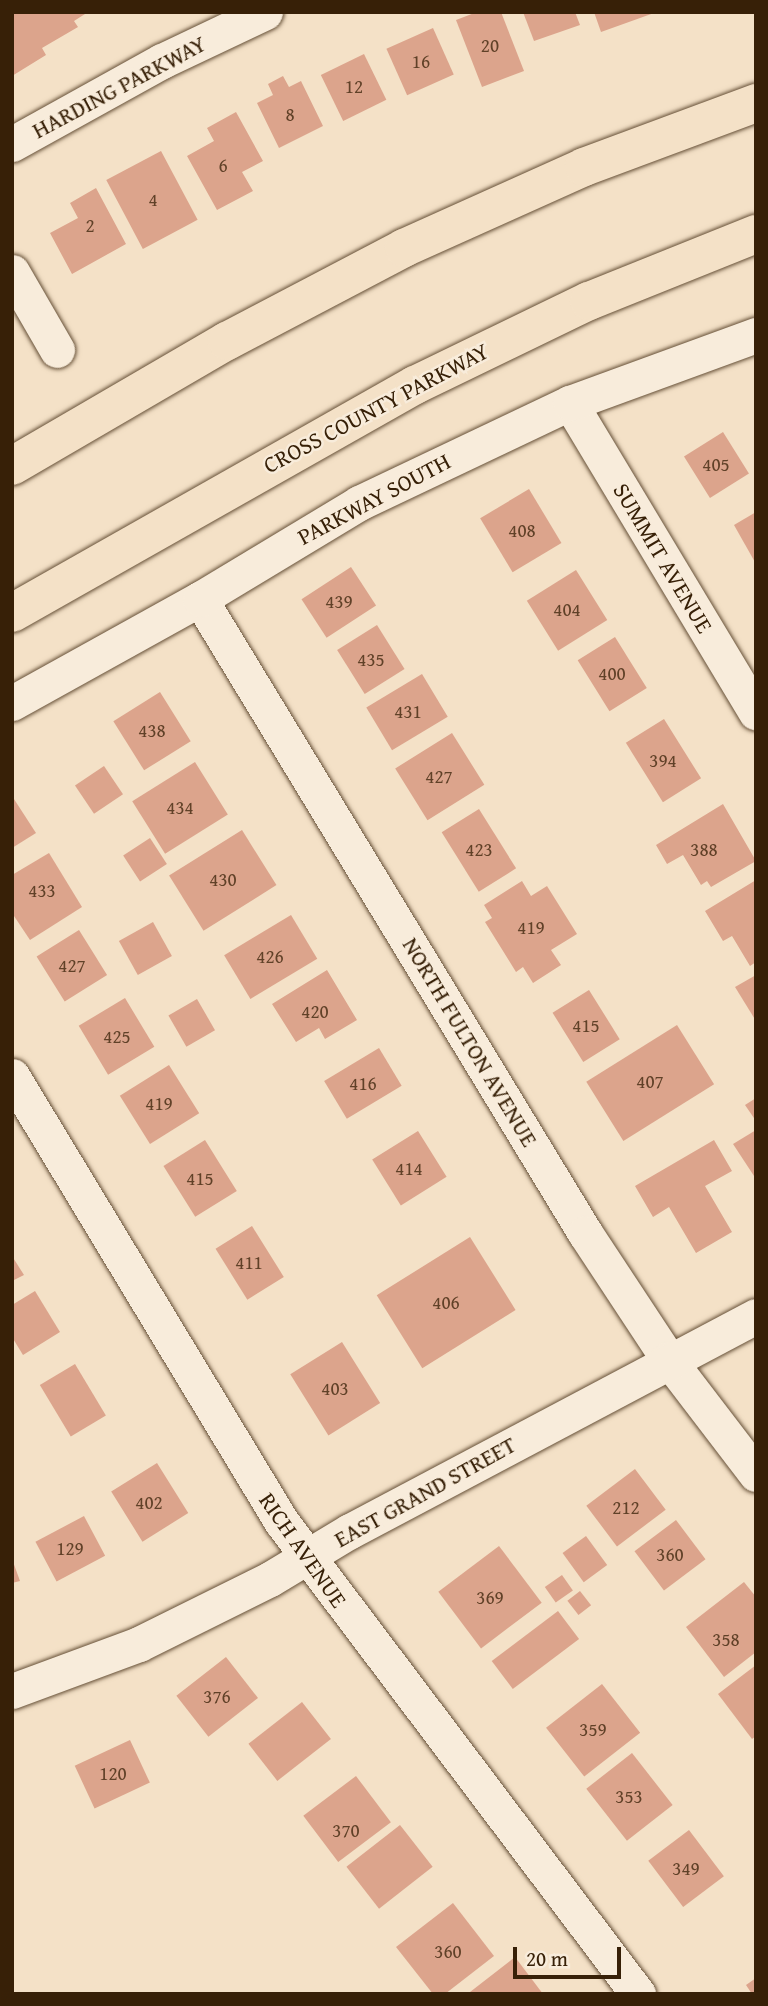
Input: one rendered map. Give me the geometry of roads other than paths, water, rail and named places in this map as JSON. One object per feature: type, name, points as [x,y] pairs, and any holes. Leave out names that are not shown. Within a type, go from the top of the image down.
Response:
[{"type":"highway","points":[[12,466],[227,341],[392,254],[584,167],[756,103]]},
{"type":"highway","name":"CROSS COUNTY PARKWAY","points":[[12,613],[415,385],[589,302],[756,234]]},
{"type":"street","name":"HARDING PARKWAY","points":[[12,144],[162,61],[265,12]]},
{"type":"street","points":[[12,272],[57,350]]},
{"type":"street","name":"PARKWAY SOUTH","points":[[12,703],[201,599],[359,503],[570,403],[756,335]]},
{"type":"street","name":"SUMMIT AVENUE","points":[[570,403],[756,712]]},
{"type":"street","name":"NORTH FULTON AVENUE","points":[[201,599],[584,1233],[668,1359],[756,1474]]},
{"type":"street","name":"RICH AVENUE","points":[[12,1076],[306,1558],[638,1994]]},
{"type":"street","name":"EAST GRAND STREET","points":[[12,1691],[139,1644],[306,1558],[668,1359],[756,1316]]}]
